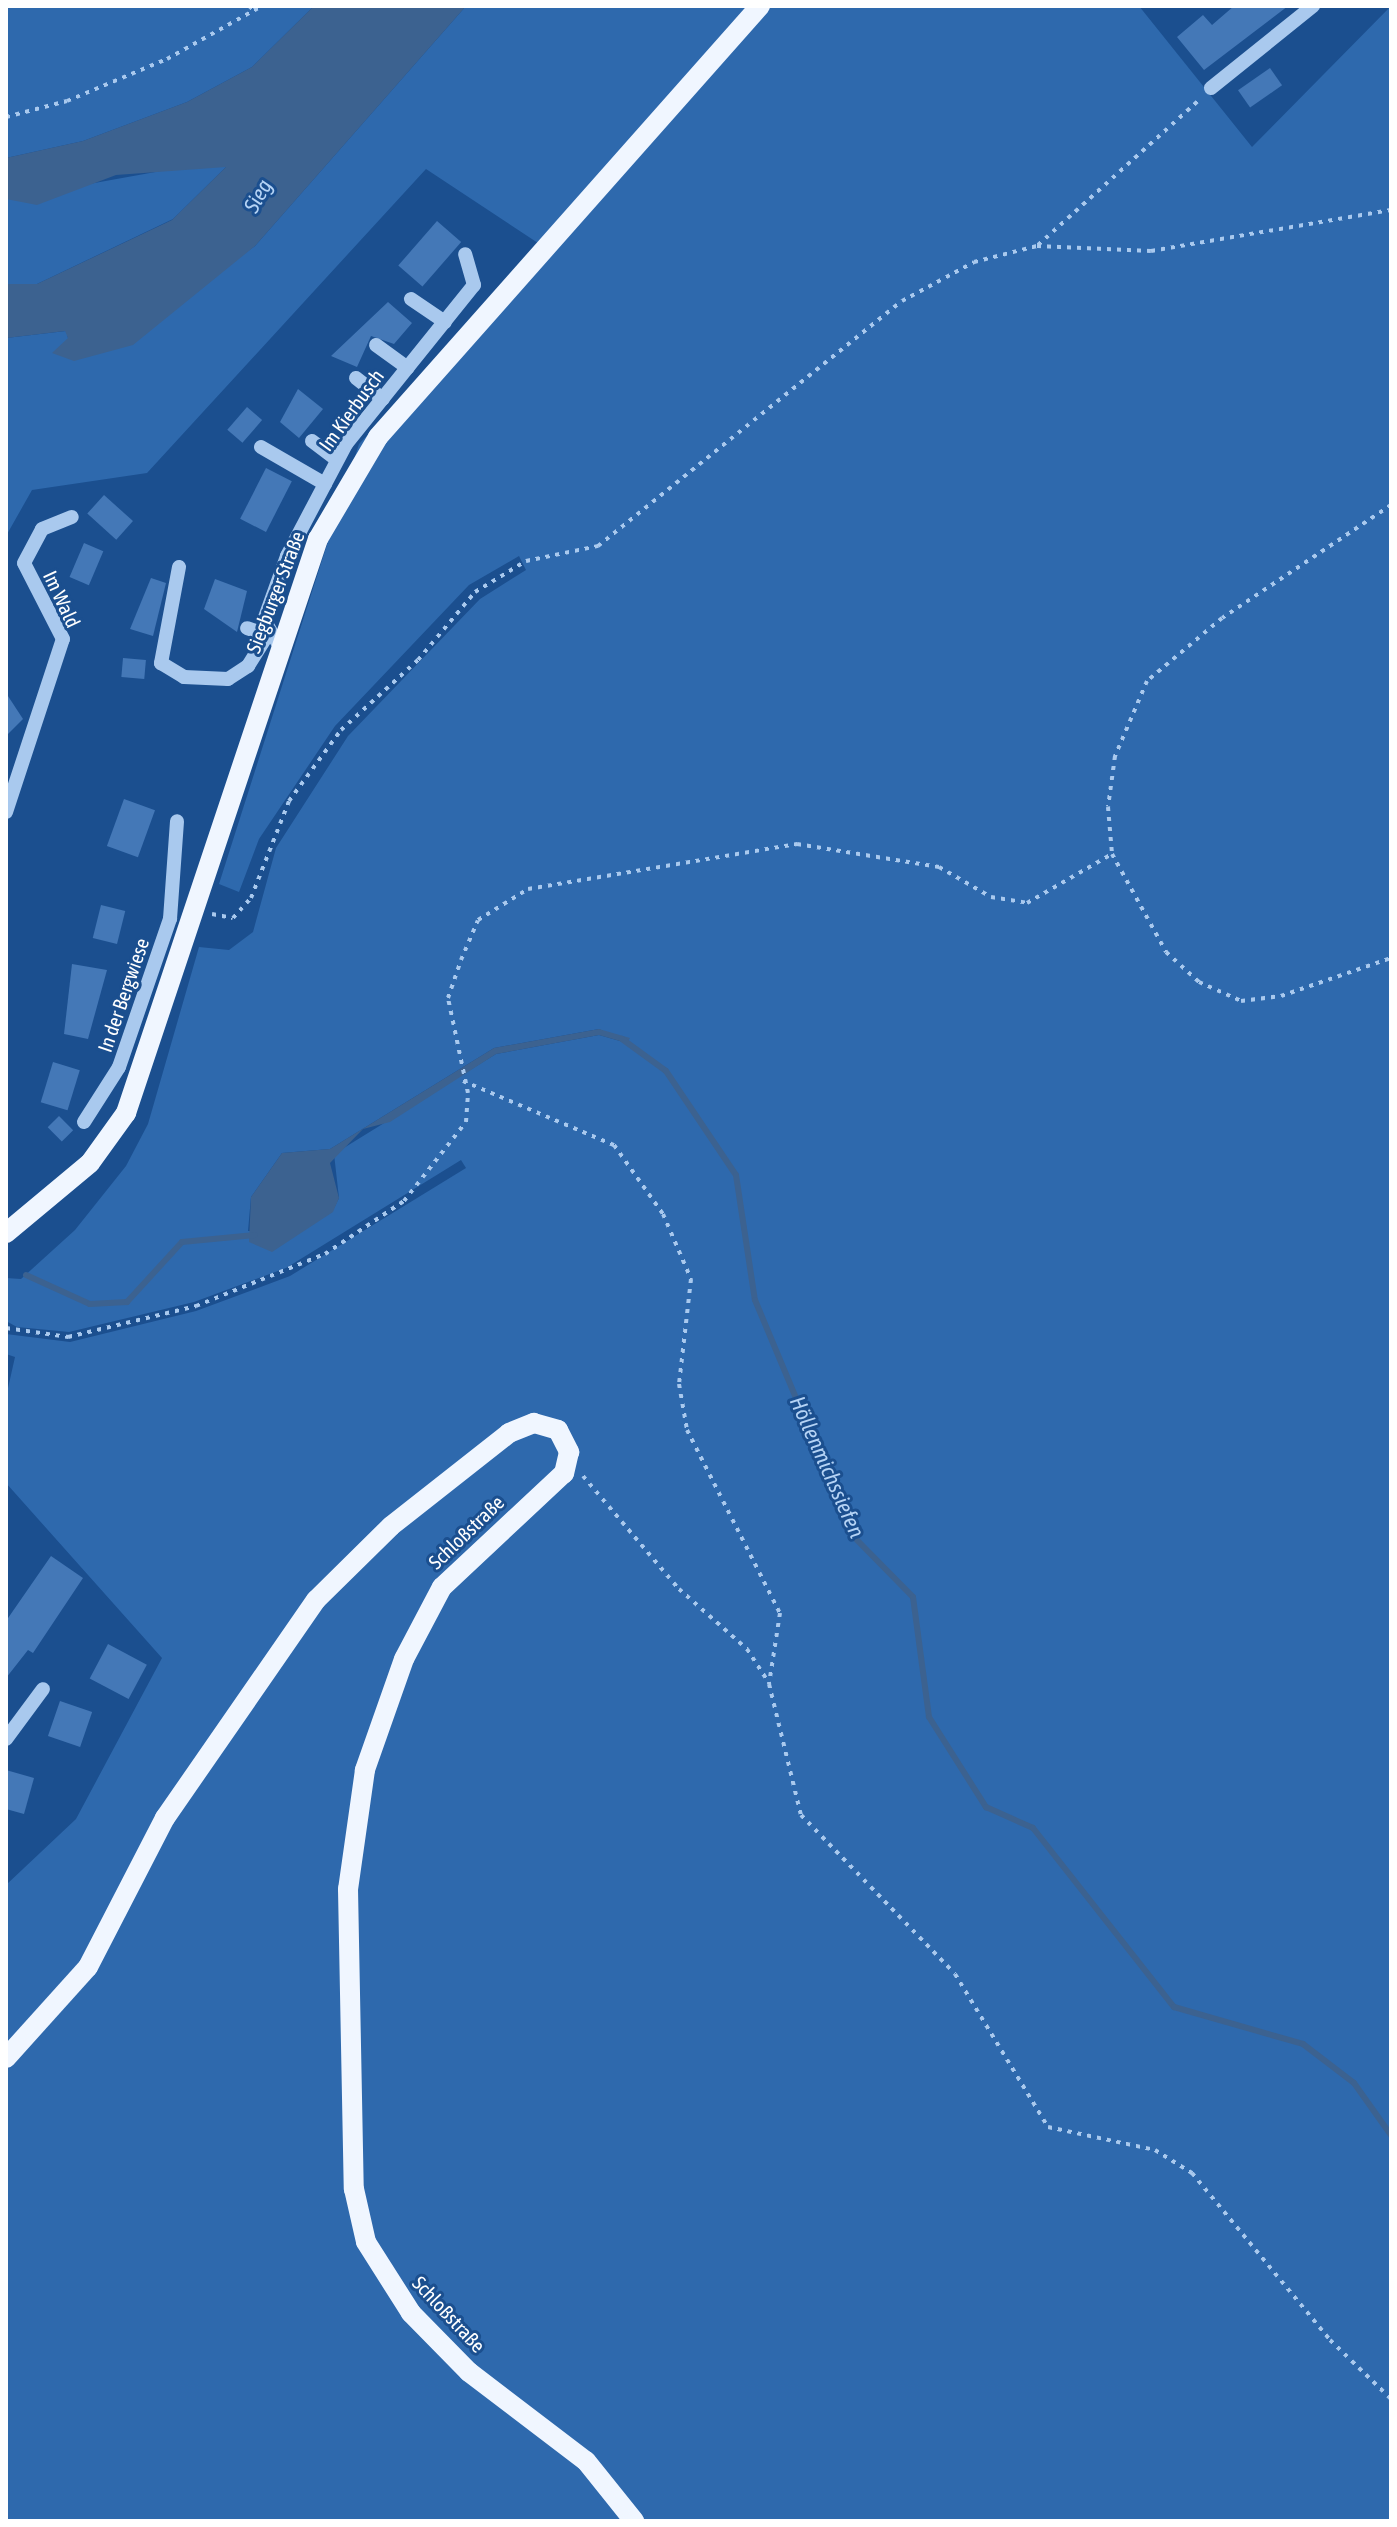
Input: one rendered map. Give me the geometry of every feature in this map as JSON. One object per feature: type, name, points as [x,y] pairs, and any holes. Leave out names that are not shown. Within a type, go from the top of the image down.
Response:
[{"type":"main road","name":"Siegburger Straße","points":[[6,1233],[90,1163],[126,1113],[192,910],[273,640],[318,539],[378,437],[760,6]]},
{"type":"main road","points":[[6,2058],[88,1967],[180,1794],[274,1655],[342,1571],[514,1429],[553,1426],[569,1458]]},
{"type":"main road","name":"Schloßstraße","points":[[569,1458],[559,1480],[442,1587],[404,1659],[371,1748],[349,1868],[354,2189],[366,2242],[411,2313],[469,2372],[586,2461],[634,2521]]},
{"type":"street","points":[[1211,88],[1313,6]]},
{"type":"street","name":"Im Kierbusch","points":[[273,640],[264,620],[287,556],[337,460],[474,285],[465,254]]},
{"type":"street","points":[[411,299],[445,322]]},
{"type":"street","points":[[376,345],[408,368]]},
{"type":"street","points":[[356,378],[383,399]]},
{"type":"street","points":[[312,441],[337,460]]},
{"type":"street","points":[[261,447],[325,484]]},
{"type":"street","name":"Im Wald","points":[[6,812],[63,639],[24,563],[42,529],[72,517]]},
{"type":"street","points":[[179,567],[161,663],[184,677],[228,679],[248,666],[273,640],[247,628]]},
{"type":"street","name":"In der Bergwiese","points":[[84,1122],[119,1067],[170,919],[177,821]]},
{"type":"street","name":"In der Bergwiese","points":[[170,919],[192,910]]},
{"type":"street","points":[[6,1739],[43,1689]]},
{"type":"path","points":[[249,6],[256,12]]},
{"type":"path","points":[[6,117],[67,101],[256,12],[262,6]]},
{"type":"path","points":[[1037,246],[1211,88]]},
{"type":"path","points":[[192,910],[233,918],[242,908],[289,801],[341,730],[418,660],[475,592],[526,561],[598,546],[902,301],[974,262],[1037,246],[1151,251],[1391,210]]},
{"type":"path","points":[[1391,505],[1222,618],[1147,681],[1115,756],[1108,807],[1112,854],[1166,952],[1199,982],[1241,1001],[1281,996],[1391,958]]},
{"type":"path","points":[[6,1328],[68,1337],[136,1323],[325,1254],[404,1201],[442,1158],[466,1122],[463,1081],[448,998],[478,920],[528,889],[797,844],[939,867],[991,897],[1027,903],[1112,854]]},
{"type":"path","points":[[463,1081],[614,1145],[663,1214],[691,1279],[679,1384],[687,1430],[780,1613],[769,1684]]},
{"type":"path","points":[[569,1458],[679,1589],[747,1649],[769,1684],[801,1815],[955,1974],[1048,2127],[1155,2150],[1192,2173],[1330,2340],[1391,2399]]},
{"type":"shaded area","points":[[6,6],[314,6],[252,67],[187,102],[83,141],[6,158]]},
{"type":"shaded area","points":[[466,6],[1139,6],[1252,147],[1391,6],[1391,2521],[6,2521],[6,1885],[76,1819],[162,1658],[6,1483],[6,1397],[15,1357],[6,1354],[6,1334],[70,1342],[196,1311],[290,1276],[466,1168],[461,1160],[286,1268],[194,1302],[69,1332],[17,1327],[6,1321],[6,1278],[21,1279],[75,1230],[126,1166],[148,1124],[199,947],[229,950],[253,932],[276,848],[348,736],[480,599],[526,570],[519,556],[469,585],[335,726],[259,839],[239,892],[219,884],[359,444],[681,107],[541,245],[426,169],[147,473],[32,490],[6,536],[6,338],[66,331],[68,338],[193,290],[255,246]],"holes":[[[599,1029],[627,1043],[599,1035],[496,1054],[334,1154],[339,1198],[332,1212],[300,1232],[248,1231],[251,1197],[282,1153],[330,1149],[494,1048]]]},
{"type":"shaded area","points":[[194,165],[227,166],[173,219],[37,284],[6,284],[6,199]]},
{"type":"water","name":"Sieg","points":[[314,6],[466,6],[255,246],[133,345],[74,361],[52,353],[68,338],[65,331],[6,338],[6,284],[37,284],[172,220],[226,167],[116,175],[37,205],[6,199],[6,158],[83,141],[187,102],[252,67]]},
{"type":"water","points":[[599,1029],[630,1038],[627,1043],[599,1035],[496,1054],[390,1122],[363,1129],[330,1163],[339,1198],[333,1212],[272,1252],[249,1242],[251,1197],[282,1153],[330,1149],[494,1048]]},
{"type":"building","points":[[1234,6],[1288,6],[1204,70],[1177,37],[1203,15],[1212,25]]},
{"type":"building","points":[[1270,68],[1282,85],[1250,108],[1238,90]]},
{"type":"building","points":[[437,221],[461,242],[422,287],[398,266]]},
{"type":"building","points":[[388,302],[412,323],[394,344],[371,336],[357,367],[331,356]]},
{"type":"building","points":[[298,389],[323,409],[299,438],[280,422]]},
{"type":"building","points":[[247,407],[262,420],[242,443],[227,430]]},
{"type":"building","points":[[266,468],[292,481],[266,532],[240,519]]},
{"type":"building","points":[[104,495],[133,521],[116,540],[87,514]]},
{"type":"building","points":[[84,543],[103,551],[89,585],[70,577]]},
{"type":"building","points":[[151,578],[166,583],[153,636],[130,629]]},
{"type":"building","points":[[215,579],[247,591],[237,632],[204,609]]},
{"type":"building","points":[[123,658],[146,660],[144,679],[121,677]]},
{"type":"building","points":[[6,693],[23,719],[6,736]]},
{"type":"building","points":[[124,799],[155,810],[138,857],[107,846]]},
{"type":"building","points":[[101,905],[125,911],[117,944],[93,938]]},
{"type":"building","points":[[72,964],[107,970],[88,1039],[64,1034]]},
{"type":"building","points":[[53,1062],[80,1070],[67,1110],[41,1102]]},
{"type":"building","points":[[59,1116],[73,1130],[62,1141],[48,1127]]},
{"type":"building","points":[[51,1556],[83,1578],[33,1653],[28,1650],[6,1678],[6,1621]]},
{"type":"building","points":[[108,1644],[147,1665],[129,1699],[90,1678]]},
{"type":"building","points":[[60,1701],[92,1712],[80,1747],[48,1736]]},
{"type":"building","points":[[6,1770],[34,1778],[24,1814],[6,1809]]},
{"type":"waterway","name":"Höllenmichssiefen","points":[[622,1039],[666,1071],[736,1175],[755,1300],[854,1537],[913,1597],[929,1717],[986,1807],[1033,1828],[1174,2007],[1303,2044],[1354,2083],[1391,2135]]},
{"type":"waterway","name":"Höllenmichssiefen","points":[[26,1275],[90,1304],[127,1302],[182,1242],[255,1235]]}]
